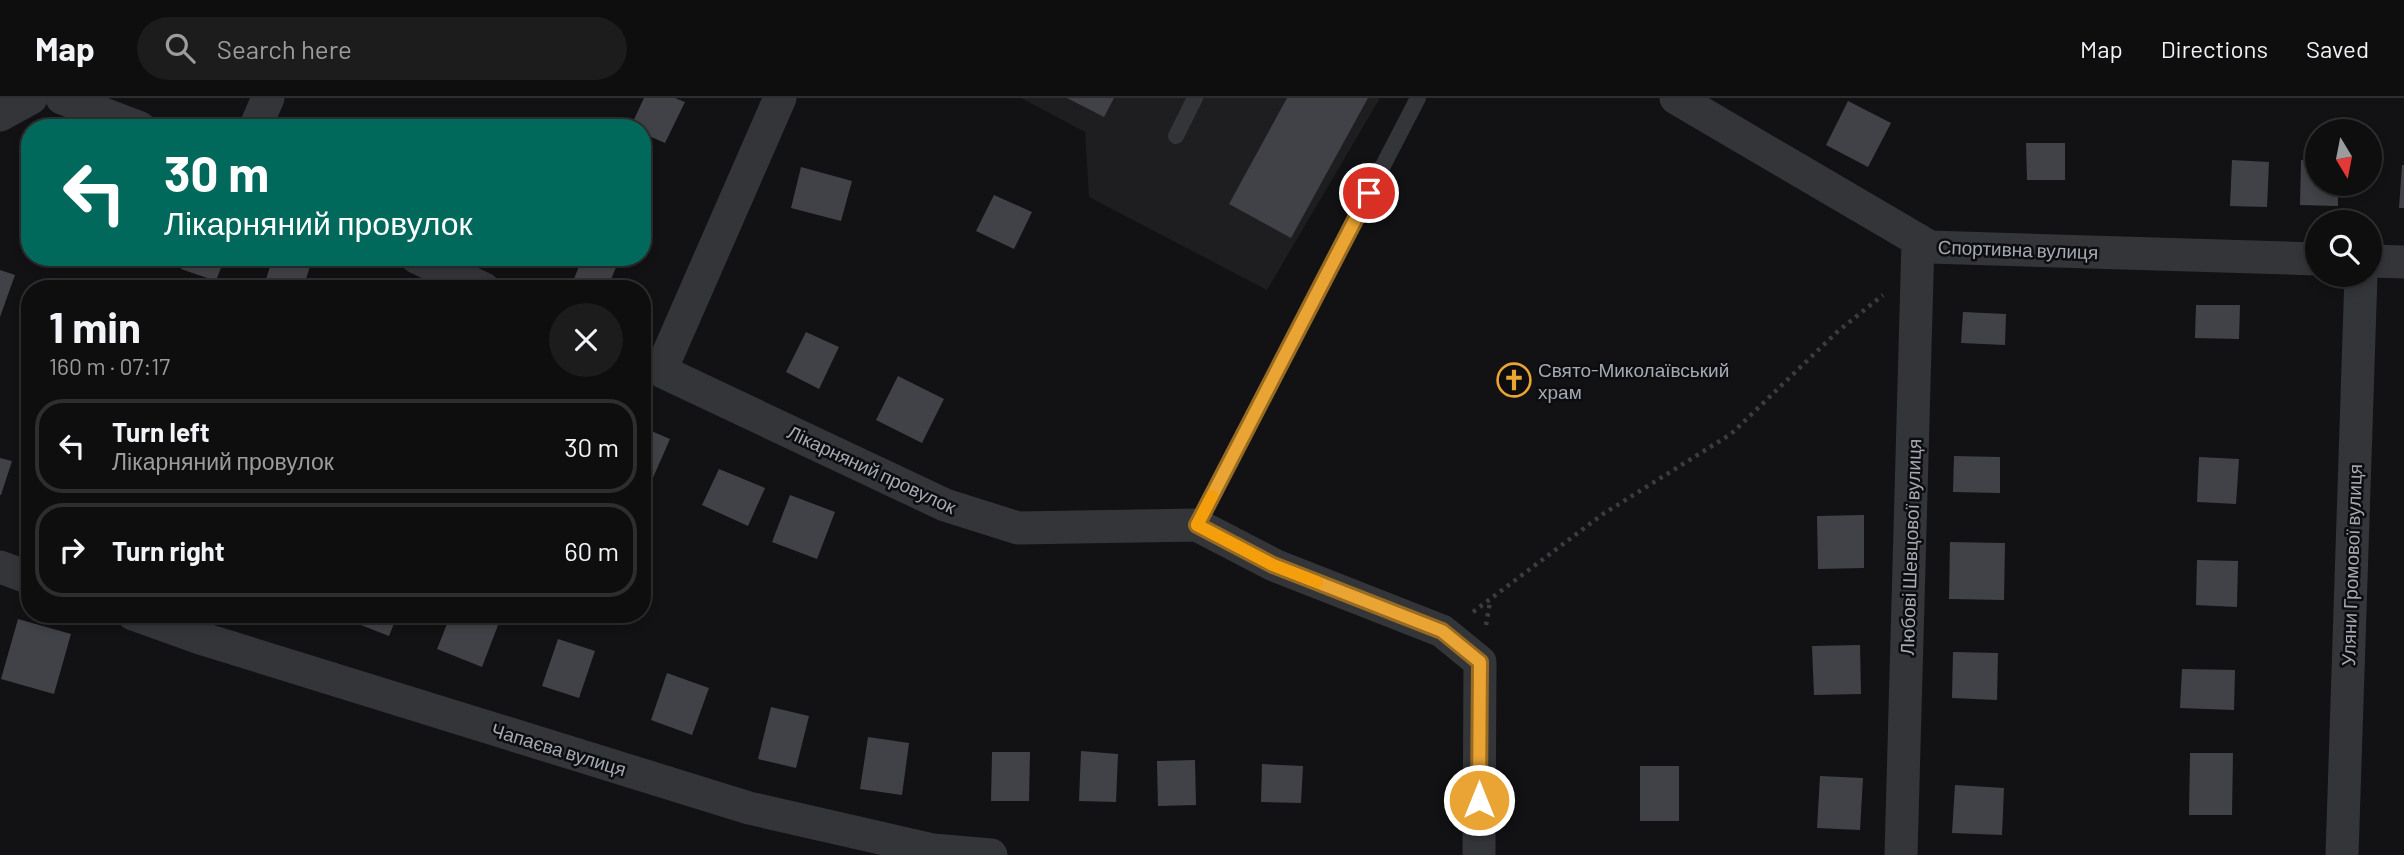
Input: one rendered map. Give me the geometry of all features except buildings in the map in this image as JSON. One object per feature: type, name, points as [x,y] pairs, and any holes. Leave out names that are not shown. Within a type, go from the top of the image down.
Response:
[{"type":"street","points":[[0,115],[31,98]]},
{"type":"street","points":[[62,98],[117,119]]},
{"type":"street","points":[[259,119],[268,98]]},
{"type":"street","name":"Лікарняний провулок","points":[[780,98],[651,366],[945,505],[1018,528],[1197,525],[1273,565],[1442,631],[1480,662],[1479,855]]},
{"type":"street","name":"Спортивна вулиця","points":[[1676,98],[1918,253],[1930,247],[2305,260]]},
{"type":"street","name":"Любові Шевцової вулиця","points":[[1901,855],[1918,253]]},
{"type":"street","points":[[2382,261],[2404,262]]},
{"type":"street","points":[[435,266],[465,280]]},
{"type":"street","name":"Уляни Громової вулиця","points":[[2342,855],[2361,287]]},
{"type":"street","points":[[0,567],[21,575]]},
{"type":"street","name":"Чапаєва вулиця","points":[[158,623],[748,808],[933,850],[991,855]]},
{"type":"lane","points":[[1176,136],[1195,98]]},
{"type":"lane","points":[[1197,525],[1418,98]]},
{"type":"path","points":[[1442,631],[1490,601],[1603,514],[1731,434],[1918,253]]},
{"type":"shaded area","points":[[1021,98],[1380,98],[1267,290],[1089,197],[1085,132]]},
{"type":"slow traffic","points":[[1212,496],[1197,525],[1273,565],[1317,582]]},
{"type":"place","name":"Свято-Миколаївський храм","points":[[1514,380]]},
{"type":"route","points":[[1369,193],[1197,525],[1273,565],[1442,631],[1480,662],[1479,800]]}]
